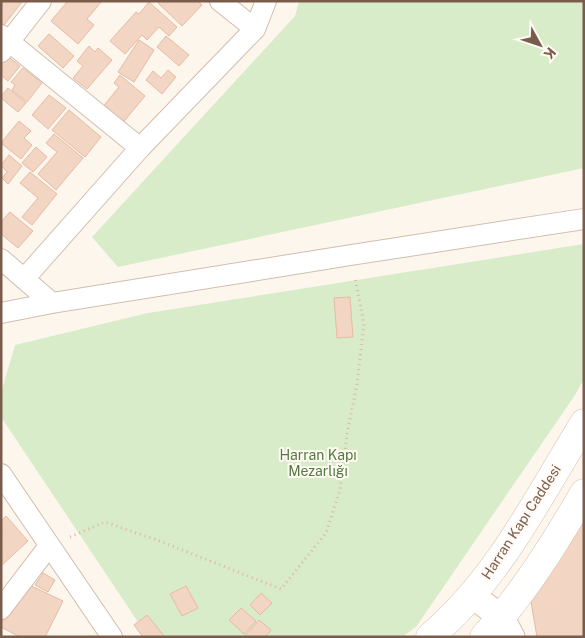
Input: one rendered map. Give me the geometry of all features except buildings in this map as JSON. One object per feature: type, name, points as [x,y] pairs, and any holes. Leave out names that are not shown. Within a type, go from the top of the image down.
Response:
[{"type":"main road","name":"Harran Kapı Caddesi","points":[[438,635],[473,596],[506,551],[584,423]]},
{"type":"main road","points":[[499,630],[584,493]]},
{"type":"street","points":[[41,1],[4,43],[140,148]]},
{"type":"street","points":[[220,1],[255,29]]},
{"type":"street","points":[[24,279],[140,148],[255,29],[266,1]]},
{"type":"street","points":[[1,313],[351,255],[584,219]]},
{"type":"street","points":[[1,259],[52,304]]},
{"type":"street","points":[[1,474],[112,637]]},
{"type":"street","points":[[1,609],[49,546]]},
{"type":"street","points":[[473,596],[499,630]]},
{"type":"path","points":[[49,546],[105,522],[158,540],[281,589],[326,534],[340,490],[347,434],[357,384],[364,324],[351,255]]},
{"type":"green space","points":[[299,1],[584,1],[584,168],[118,267],[92,237],[295,16]]},
{"type":"green space","name":"Harran Kapı Mezarlığı","points":[[584,244],[584,379],[575,395],[416,627],[402,637],[148,637],[1,417],[1,393],[15,345],[148,313]]}]
